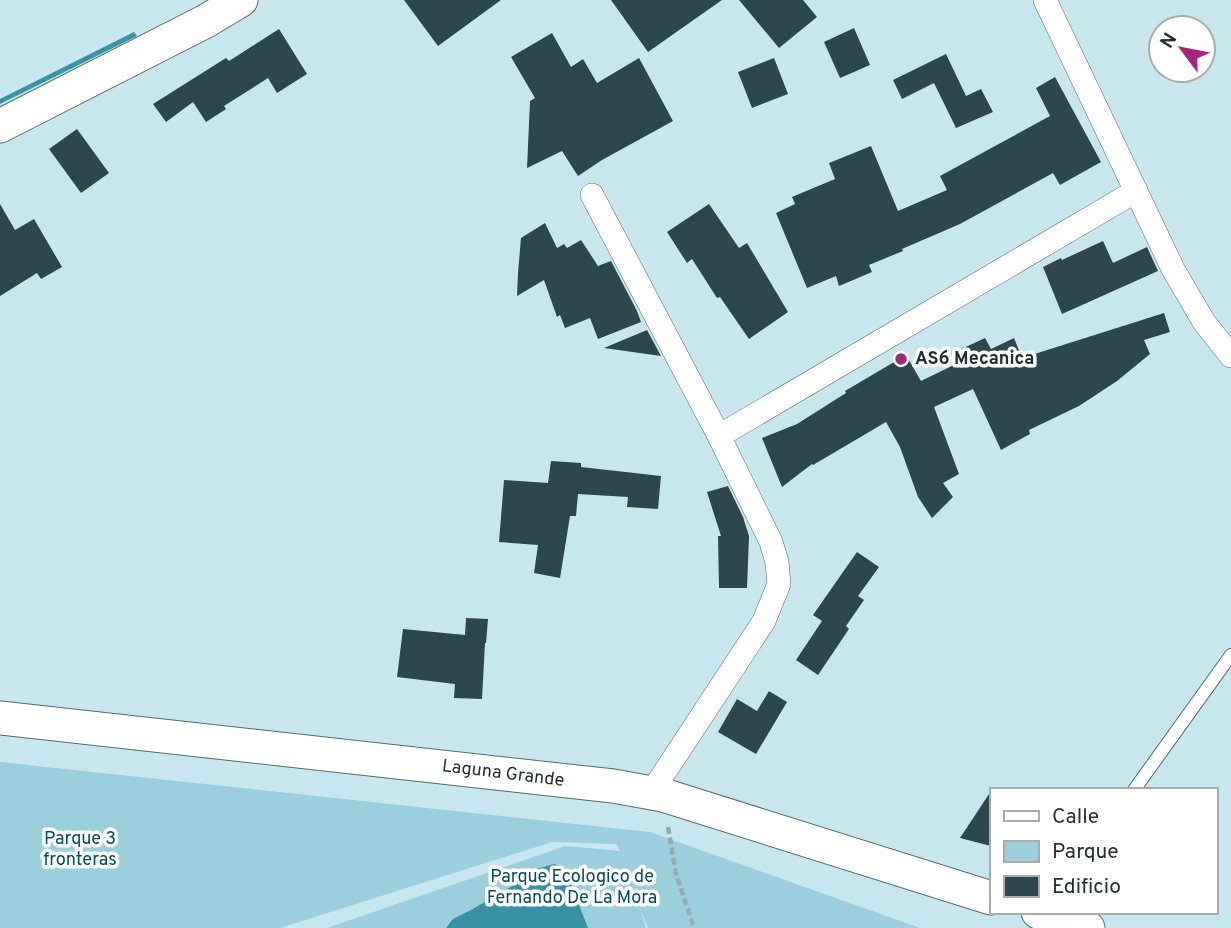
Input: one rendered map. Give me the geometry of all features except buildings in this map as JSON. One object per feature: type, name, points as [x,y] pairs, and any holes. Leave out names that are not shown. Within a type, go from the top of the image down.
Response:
[{"type":"main road","points":[[0,126],[241,0]]},
{"type":"main road","name":"Laguna Grande","points":[[0,718],[613,786],[657,794],[990,898]]},
{"type":"main road","points":[[1046,914],[1088,928]]},
{"type":"street","points":[[1045,0],[1173,269],[1204,322],[1231,356]]},
{"type":"street","points":[[719,436],[1136,191]]},
{"type":"street","points":[[592,195],[719,436],[771,542],[777,562],[779,584],[764,621],[657,794]]},
{"type":"lane","points":[[1135,788],[1231,654]]},
{"type":"path","points":[[657,794],[676,874],[694,928]]},
{"type":"green space","name":"Parque 3 fronteras","points":[[0,762],[650,832],[920,928],[648,928],[639,906],[646,928],[327,928],[565,846],[620,851],[617,844],[552,842],[280,928],[0,928]]},
{"type":"shaded area","points":[[134,32],[137,36],[0,104],[0,99]]},
{"type":"shaded area","points":[[554,864],[564,867],[588,928],[446,928],[453,919],[514,885],[533,870]]},
{"type":"place","name":"AS6 Mecanica","points":[[901,359]]},
{"type":"park label","name":"Parque Ecologico de Fernando De La Mora","points":[[572,887]]}]
